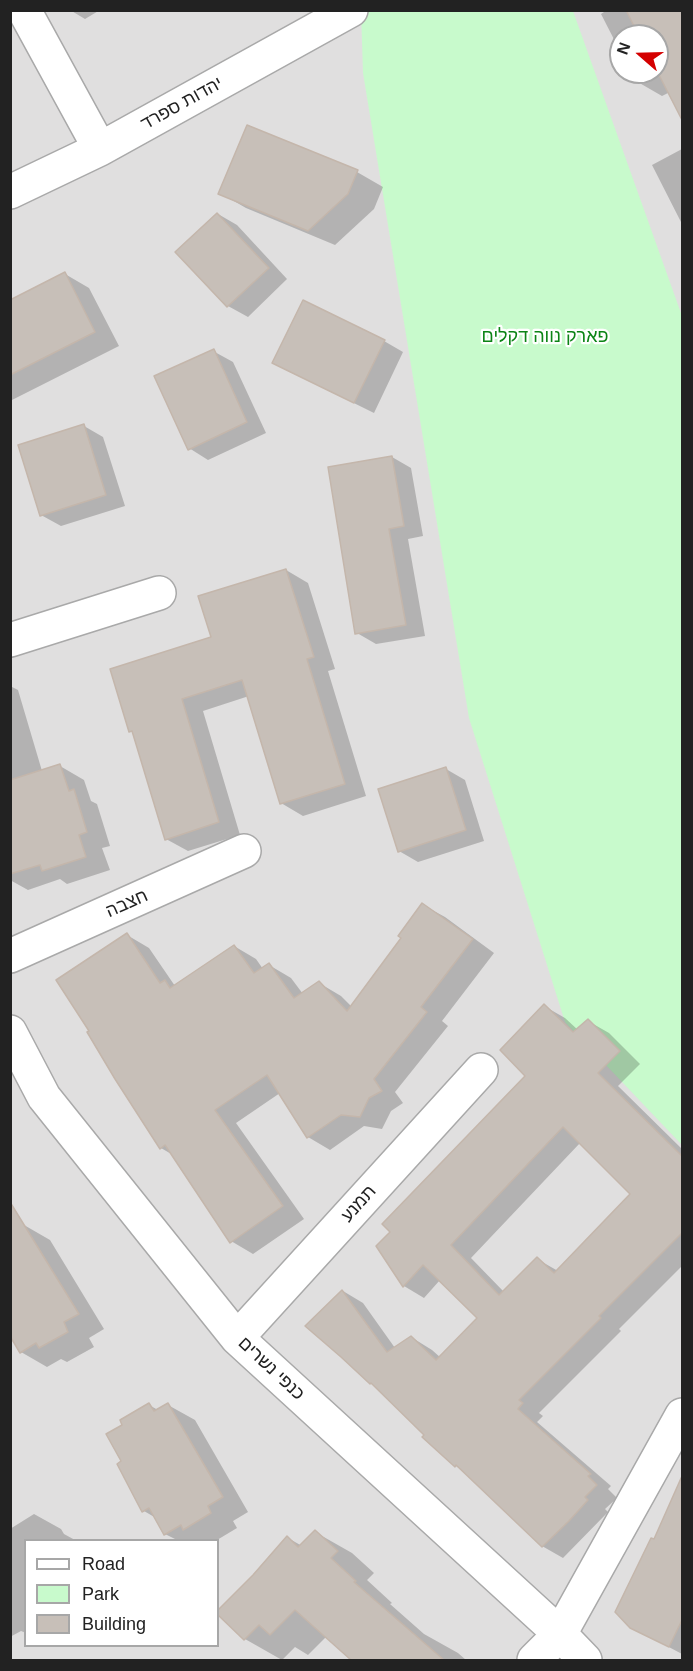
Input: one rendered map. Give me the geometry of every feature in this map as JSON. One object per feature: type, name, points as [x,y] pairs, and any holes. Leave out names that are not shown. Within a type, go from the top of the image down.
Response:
[{"type":"street","points":[[24,10],[100,149]]},
{"type":"street","name":"יהדות ספרד","points":[[10,192],[100,149],[351,10]]},
{"type":"street","points":[[10,640],[159,593]]},
{"type":"street","name":"חצבה","points":[[10,956],[244,851]]},
{"type":"street","name":"כנפי נשרים","points":[[10,1032],[44,1097],[237,1338],[560,1634],[585,1660]]},
{"type":"street","name":"תמנע","points":[[237,1338],[481,1070]]},
{"type":"street","points":[[534,1660],[560,1634],[682,1415]]},
{"type":"shaded area","points":[[11,11],[682,11],[682,1660],[11,1660]]},
{"type":"green space","name":"פארק נווה דקלים","points":[[361,11],[573,11],[682,316],[682,1145],[565,1022],[469,718],[363,73]]},
{"type":"building","points":[[626,10],[682,10],[682,120],[664,84],[669,84],[669,24],[633,24]]},
{"type":"building","points":[[247,125],[358,170],[348,194],[308,231],[218,194]]},
{"type":"building","points":[[217,213],[269,268],[227,307],[175,252]]},
{"type":"building","points":[[65,272],[95,332],[10,375],[10,300]]},
{"type":"building","points":[[303,300],[385,340],[354,403],[272,363]]},
{"type":"building","points":[[214,349],[247,422],[188,450],[154,376]]},
{"type":"building","points":[[84,424],[106,495],[40,516],[18,445]]},
{"type":"building","points":[[392,456],[404,526],[389,529],[406,625],[355,634],[328,467]]},
{"type":"building","points":[[286,569],[314,657],[307,659],[345,784],[280,804],[242,680],[182,699],[219,822],[165,840],[132,731],[129,732],[110,669],[211,637],[198,596]]},
{"type":"building","points":[[60,764],[69,791],[74,789],[87,832],[79,835],[86,857],[42,871],[40,865],[10,874],[10,780]]},
{"type":"building","points":[[446,767],[466,830],[398,852],[378,789]]},
{"type":"building","points":[[422,903],[473,939],[421,1007],[427,1012],[374,1079],[382,1091],[369,1098],[360,1117],[341,1115],[307,1138],[267,1075],[215,1110],[283,1206],[230,1243],[165,1145],[160,1149],[56,980],[127,933],[160,983],[165,980],[170,988],[234,945],[254,973],[269,963],[294,998],[319,981],[347,1011],[401,938],[398,936]]},
{"type":"building","points":[[544,1004],[573,1032],[588,1019],[620,1051],[598,1073],[682,1156],[682,1233],[519,1400],[523,1403],[518,1409],[591,1474],[588,1476],[597,1485],[585,1497],[588,1500],[542,1547],[456,1465],[455,1467],[422,1437],[424,1435],[371,1383],[305,1326],[342,1290],[387,1352],[411,1336],[436,1360],[477,1318],[423,1265],[403,1287],[376,1246],[390,1232],[382,1224],[525,1076],[500,1050]],"holes":[[[563,1127],[630,1194],[554,1273],[537,1257],[499,1295],[451,1245]]]},
{"type":"building","points":[[10,1202],[79,1314],[64,1322],[68,1332],[39,1348],[36,1343],[20,1353],[10,1336]]},
{"type":"building","points":[[149,1403],[154,1411],[168,1403],[223,1497],[208,1506],[211,1513],[183,1530],[181,1525],[164,1535],[149,1508],[142,1512],[117,1464],[121,1461],[106,1434],[122,1425],[120,1420]]},
{"type":"building","points":[[682,1476],[682,1620],[669,1647],[630,1628],[615,1612],[651,1538],[654,1539]]},
{"type":"building","points":[[315,1530],[338,1551],[331,1558],[356,1581],[354,1582],[444,1660],[351,1660],[295,1610],[270,1635],[259,1625],[244,1640],[219,1616],[219,1609],[287,1536],[298,1547]]}]
